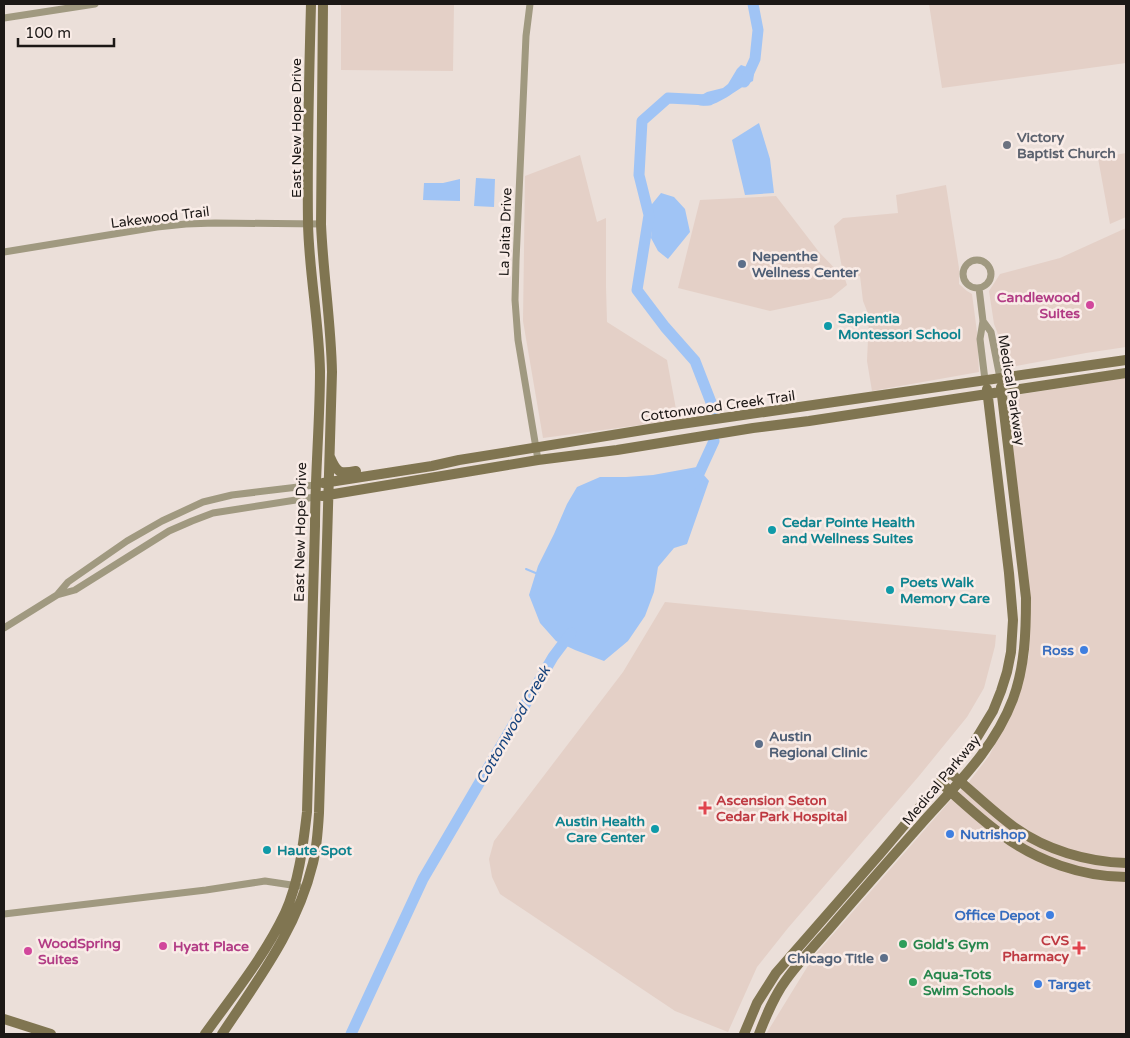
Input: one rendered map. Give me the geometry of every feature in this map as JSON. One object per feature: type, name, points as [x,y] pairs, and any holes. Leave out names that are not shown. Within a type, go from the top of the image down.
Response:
[{"type":"street","points":[[4,18],[95,4]]},
{"type":"street","name":"East New Hope Drive","points":[[205,1034],[244,982],[285,911],[294,886],[303,847],[307,812],[315,485],[320,370],[308,224],[311,4]]},
{"type":"street","name":"East New Hope Drive","points":[[222,1034],[284,939],[297,913],[314,862],[318,834],[332,396],[331,342],[321,224],[323,4]]},
{"type":"street","name":"La Jaita Drive","points":[[530,4],[526,36],[515,300],[518,340],[538,460]]},
{"type":"street","name":"Lakewood Trail","points":[[4,252],[186,224],[321,224]]},
{"type":"street","points":[[977,260],[985,262],[991,272],[990,281],[979,288],[967,284],[963,276],[964,268],[967,264],[977,260]]},
{"type":"street","name":"Medical Parkway","points":[[744,1034],[757,1003],[776,973],[973,744],[993,711],[1001,692],[1007,672],[1013,636],[1012,601],[980,339],[983,321],[979,288]]},
{"type":"street","name":"Medical Parkway","points":[[759,1034],[767,1014],[786,980],[988,747],[1013,699],[1022,668],[1026,630],[1026,598],[1000,378],[991,332],[983,321]]},
{"type":"street","name":"Cottonwood Creek Trail","points":[[315,485],[674,425],[1126,360]]},
{"type":"street","name":"Cottonwood Creek Trail","points":[[315,497],[538,460],[617,450],[1126,373]]},
{"type":"street","points":[[330,456],[335,468],[344,473],[410,463],[432,466]]},
{"type":"street","points":[[57,595],[68,582],[127,542],[162,520],[203,502],[225,497],[315,485]]},
{"type":"street","points":[[4,628],[57,595],[75,590],[168,531],[213,514],[315,497]]},
{"type":"street","points":[[162,520],[168,531]]},
{"type":"street","points":[[1009,573],[1022,572]]},
{"type":"street","points":[[310,693],[322,699]]},
{"type":"street","points":[[949,772],[1005,820],[1026,835],[1067,853],[1091,859],[1126,863]]},
{"type":"street","points":[[940,782],[1002,836],[1027,850],[1058,864],[1084,872],[1126,877]]},
{"type":"street","points":[[1103,875],[1106,861]]},
{"type":"street","points":[[4,914],[206,890],[265,881],[306,888]]},
{"type":"street","points":[[812,931],[820,939]]},
{"type":"street","points":[[4,1019],[51,1034]]},
{"type":"shaded area","points":[[341,4],[454,4],[453,71],[341,70]]},
{"type":"shaded area","points":[[929,4],[1126,4],[1126,63],[942,88]]},
{"type":"shaded area","points":[[1126,153],[1126,217],[1110,224],[1098,158]]},
{"type":"shaded area","points":[[580,155],[597,222],[606,218],[607,322],[667,360],[678,420],[543,438],[523,321],[525,176]]},
{"type":"shaded area","points":[[946,185],[959,268],[959,284],[972,294],[977,332],[979,372],[872,391],[867,361],[869,316],[863,301],[860,276],[845,279],[847,285],[831,298],[770,311],[678,288],[700,200],[776,196],[819,252],[844,278],[834,226],[843,218],[898,213],[896,195]]},
{"type":"shaded area","points":[[1126,228],[1126,347],[1011,367],[1004,363],[1001,342],[994,324],[989,291],[1000,274],[1060,258]]},
{"type":"shaded area","points":[[1126,378],[1126,1034],[766,1034],[814,956],[949,802],[968,783],[989,756],[1018,700],[1029,655],[1030,608],[1006,406],[1010,396]]},
{"type":"shaded area","name":"Ascension Seton Cedar Park Hospital","points":[[665,602],[996,635],[984,688],[967,717],[757,967],[728,1032],[675,1011],[500,894],[492,877],[489,859],[494,841],[623,672]]},
{"type":"water","points":[[741,65],[747,67],[754,74],[753,81],[714,104],[698,105],[691,101],[707,92],[723,88]]},
{"type":"water","points":[[759,123],[770,159],[774,193],[745,195],[732,140]]},
{"type":"water","points":[[476,178],[495,179],[494,207],[474,206]]},
{"type":"water","points":[[460,179],[460,201],[423,200],[424,183],[443,183]]},
{"type":"water","points":[[661,193],[674,197],[685,209],[690,232],[668,259],[658,251],[651,238],[652,227],[648,209]]},
{"type":"water","points":[[697,467],[709,481],[687,544],[674,548],[658,567],[654,592],[645,616],[628,641],[604,661],[556,641],[540,623],[529,595],[538,566],[577,487],[600,477],[653,475]]},
{"type":"waterway","name":"Cottonwood Creek","points":[[744,82],[755,59],[758,30],[753,4]]},
{"type":"waterway","name":"Cottonwood Creek","points":[[709,100],[668,98],[642,121],[639,175],[649,215],[637,290],[665,327],[695,361],[714,410]]},
{"type":"waterway","name":"Cottonwood Creek","points":[[693,484],[714,441]]},
{"type":"waterway","points":[[526,569],[538,574]]},
{"type":"waterway","name":"Cottonwood Creek","points":[[351,1034],[423,879],[553,657],[571,633]]},
{"type":"place","name":"Victory Baptist Church","points":[[1007,145]]},
{"type":"place","name":"Nepenthe Wellness Center","points":[[742,264]]},
{"type":"place","name":"Candlewood Suites","points":[[1090,305]]},
{"type":"place","name":"Sapientia Montessori School","points":[[828,326]]},
{"type":"place","name":"Cedar Pointe Health and Wellness Suites","points":[[772,530]]},
{"type":"place","name":"Poets Walk Memory Care","points":[[890,590]]},
{"type":"place","name":"Ross","points":[[1084,650]]},
{"type":"place","name":"Austin Regional Clinic","points":[[759,744]]},
{"type":"place","name":"Ascension Seton Cedar Park Hospital","points":[[705,808]]},
{"type":"place","name":"Austin Health Care Center","points":[[655,829]]},
{"type":"place","name":"Nutrishop","points":[[950,834]]},
{"type":"place","name":"Haute Spot","points":[[267,850]]},
{"type":"place","name":"Office Depot","points":[[1050,915]]},
{"type":"place","name":"Gold's Gym","points":[[903,944]]},
{"type":"place","name":"Hyatt Place","points":[[163,946]]},
{"type":"place","name":"CVS Pharmacy","points":[[1079,948]]},
{"type":"place","name":"WoodSpring Suites","points":[[28,951]]},
{"type":"place","name":"Chicago Title","points":[[884,958]]},
{"type":"place","name":"Aqua-Tots Swim Schools","points":[[913,982]]},
{"type":"place","name":"Target","points":[[1038,984]]}]
